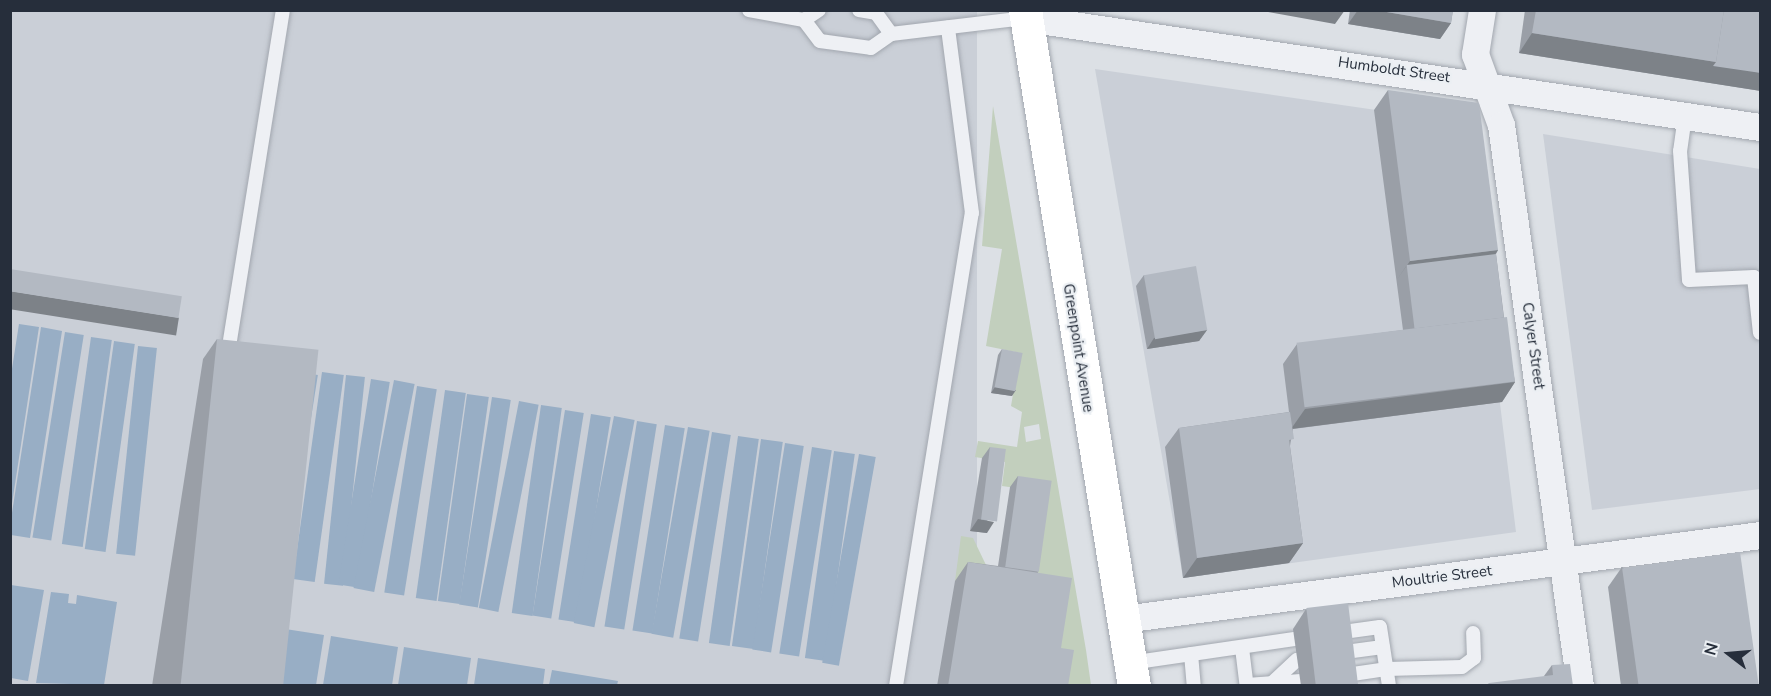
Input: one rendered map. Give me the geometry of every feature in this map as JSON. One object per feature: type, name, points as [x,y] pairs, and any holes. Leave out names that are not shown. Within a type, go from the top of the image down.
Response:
[{"type":"main road","name":"Greenpoint Avenue","points":[[1026,14],[1132,674]]},
{"type":"street","name":"Calyer Street","points":[[1482,10],[1475,54],[1501,125],[1580,686]]},
{"type":"street","name":"Humboldt Street","points":[[1026,14],[1761,127]]},
{"type":"street","name":"Moultrie Street","points":[[1123,619],[1761,535]]},
{"type":"lane","points":[[227,361],[283,10]]},
{"type":"lane","points":[[748,10],[804,20],[820,41],[871,48],[891,34],[948,28],[1026,14]]},
{"type":"lane","points":[[804,20],[819,10]]},
{"type":"lane","points":[[859,10],[876,13],[891,34]]},
{"type":"lane","points":[[896,686],[972,213],[948,28]]},
{"type":"lane","points":[[1684,116],[1680,151],[1689,280],[1754,277],[1761,333]]},
{"type":"lane","points":[[1336,633],[1380,627],[1389,686]]},
{"type":"lane","points":[[1339,676],[1387,669],[1462,667],[1474,658],[1473,633]]},
{"type":"lane","points":[[1132,674],[1191,654],[1294,639]]},
{"type":"lane","points":[[1338,652],[1383,647]]},
{"type":"lane","points":[[1242,648],[1247,685],[1301,681]]},
{"type":"lane","points":[[1191,654],[1194,686]]},
{"type":"lane","points":[[1274,684],[1297,660]]},
{"type":"shaded area","points":[[10,11],[977,11],[977,685],[10,685]]},
{"type":"shaded area","points":[[1095,69],[1465,123],[1516,532],[1183,578]]},
{"type":"shaded area","points":[[1543,134],[1760,169],[1760,489],[1592,510]]},
{"type":"green space","points":[[993,106],[1091,685],[1058,685],[1031,594],[1044,492],[1002,486],[1005,462],[975,457],[978,441],[1017,447],[1022,412],[1011,406],[1020,353],[986,346],[1002,249],[982,246]],"holes":[[[1039,424],[1041,439],[1026,442],[1024,427]]]},
{"type":"green space","points":[[961,536],[973,538],[986,565],[955,581]]},
{"type":"water","points":[[19,324],[39,327],[11,510],[11,375]]},
{"type":"water","points":[[41,327],[62,331],[30,538],[11,535],[11,519]]},
{"type":"water","points":[[65,332],[84,335],[51,540],[32,537]]},
{"type":"water","points":[[91,337],[112,340],[83,547],[62,544]]},
{"type":"water","points":[[114,341],[135,344],[106,552],[85,549]]},
{"type":"water","points":[[138,346],[157,348],[135,556],[116,554]]},
{"type":"water","points":[[322,372],[344,375],[315,582],[293,579]]},
{"type":"water","points":[[306,373],[318,375],[286,576],[274,574]]},
{"type":"water","points":[[346,375],[365,377],[343,586],[324,584]]},
{"type":"water","points":[[371,379],[390,382],[357,587],[338,584]]},
{"type":"water","points":[[394,380],[415,384],[374,592],[354,588]]},
{"type":"water","points":[[417,386],[437,389],[404,596],[384,592]]},
{"type":"water","points":[[445,390],[466,393],[437,601],[416,598]]},
{"type":"water","points":[[467,394],[489,397],[460,604],[438,601]]},
{"type":"water","points":[[492,397],[511,400],[478,607],[459,604]]},
{"type":"water","points":[[519,401],[539,405],[498,612],[479,608]]},
{"type":"water","points":[[541,405],[562,408],[533,616],[512,613]]},
{"type":"water","points":[[565,410],[584,413],[551,618],[532,615]]},
{"type":"water","points":[[591,414],[611,417],[578,623],[558,619]]},
{"type":"water","points":[[614,416],[635,420],[594,627],[574,623]]},
{"type":"water","points":[[637,421],[657,424],[624,630],[604,626]]},
{"type":"water","points":[[665,425],[685,428],[652,634],[632,630]]},
{"type":"water","points":[[688,427],[710,431],[673,638],[652,634]]},
{"type":"water","points":[[712,432],[731,435],[698,641],[679,638]]},
{"type":"water","points":[[738,436],[759,439],[730,646],[709,643]]},
{"type":"water","points":[[761,439],[783,442],[754,649],[732,646]]},
{"type":"water","points":[[785,443],[804,446],[771,652],[752,649]]},
{"type":"water","points":[[812,447],[832,450],[799,657],[779,653]]},
{"type":"water","points":[[834,451],[855,454],[826,661],[805,658]]},
{"type":"water","points":[[859,454],[876,457],[839,666],[822,663]]},
{"type":"water","points":[[11,585],[44,590],[28,681],[11,678]]},
{"type":"water","points":[[51,592],[69,594],[68,603],[76,604],[77,595],[117,602],[104,685],[36,683]]},
{"type":"water","points":[[266,626],[324,635],[316,685],[257,686]]},
{"type":"water","points":[[331,636],[398,647],[392,685],[323,685]]},
{"type":"water","points":[[404,647],[471,658],[467,685],[398,685]]},
{"type":"water","points":[[478,658],[545,669],[543,685],[474,685]]},
{"type":"water","points":[[552,670],[618,681],[617,685],[549,685]]},
{"type":"building","points":[[1375,10],[1453,10],[1451,23]]},
{"type":"building","points":[[1536,10],[1724,10],[1716,62],[1532,33]]},
{"type":"building","points":[[1724,10],[1761,10],[1761,73],[1713,66],[1716,62]]},
{"type":"building","points":[[1388,90],[1479,103],[1498,250],[1410,261]]},
{"type":"building","points":[[1496,254],[1504,318],[1414,328],[1407,265]]},
{"type":"building","points":[[1196,266],[1207,330],[1155,339],[1144,275]]},
{"type":"building","points":[[10,269],[182,296],[178,318],[10,291]]},
{"type":"building","points":[[1507,317],[1515,382],[1305,407],[1297,343]]},
{"type":"building","points":[[217,339],[318,350],[283,686],[181,686]]},
{"type":"building","points":[[1002,349],[1023,353],[1015,391],[995,387]]},
{"type":"building","points":[[1290,412],[1294,439],[1289,440],[1303,543],[1197,558],[1179,428]]},
{"type":"building","points":[[990,447],[1006,449],[997,521],[981,519]]},
{"type":"building","points":[[1018,476],[1052,481],[1039,572],[1005,567]]},
{"type":"building","points":[[1740,552],[1759,686],[1639,686],[1622,569]]},
{"type":"building","points":[[968,562],[1072,578],[1061,648],[1074,650],[1068,686],[948,686]]},
{"type":"building","points":[[1348,603],[1358,686],[1316,686],[1306,608]]},
{"type":"building","points":[[1570,664],[1573,686],[1485,686],[1489,683],[1553,675],[1552,665]]}]
